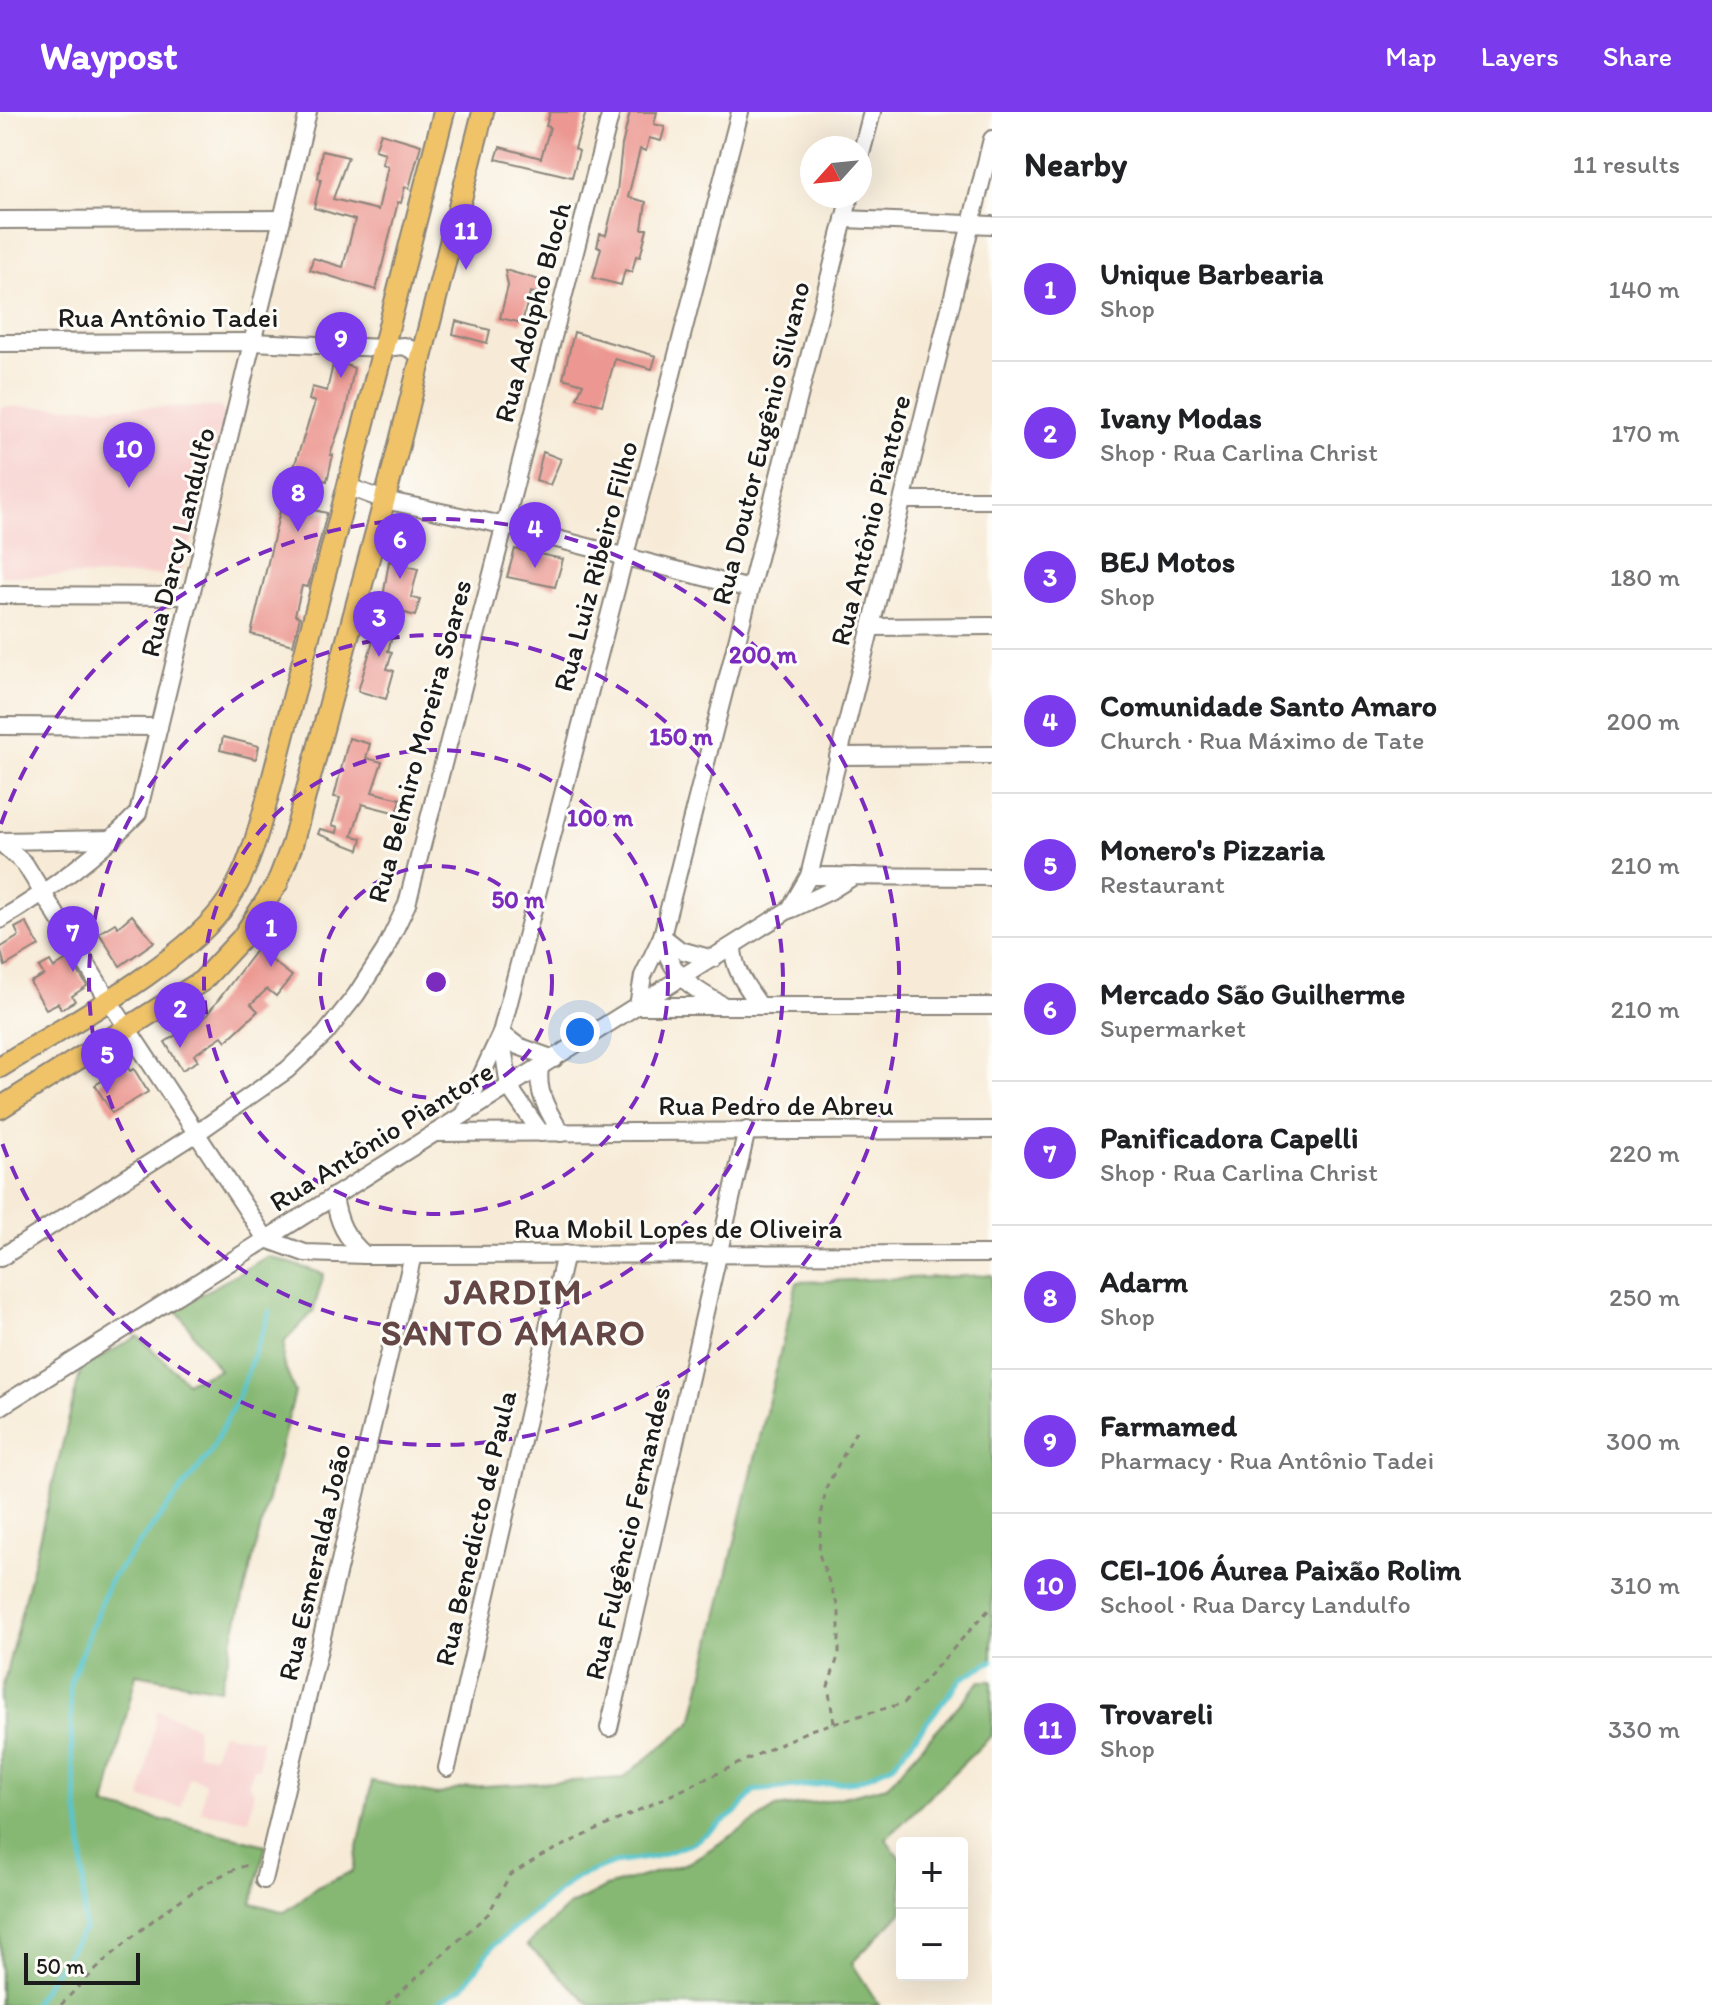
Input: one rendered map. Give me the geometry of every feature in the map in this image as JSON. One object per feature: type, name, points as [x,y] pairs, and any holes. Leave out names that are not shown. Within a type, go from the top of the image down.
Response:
[{"type":"main road","points":[[0,1067],[188,944],[227,902],[257,837],[444,112]]},
{"type":"main road","points":[[0,1108],[202,981],[242,938],[277,884],[292,845],[483,112]]},
{"type":"street","name":"Rua Darcy Landulfo","points":[[0,920],[44,894],[113,839],[138,813],[308,112]]},
{"type":"street","name":"Rua Adolpho Bloch","points":[[503,525],[611,112]]},
{"type":"street","name":"Rua Luiz Ribeiro Filho","points":[[462,1116],[501,1033],[740,112]]},
{"type":"street","points":[[866,136],[872,112]]},
{"type":"street","name":"Rua Antônio Piantore","points":[[790,909],[809,876],[992,139]]},
{"type":"street","name":"Rua Doutor Eugênio Silvano","points":[[638,1006],[643,976],[662,936],[847,208]]},
{"type":"street","points":[[0,220],[282,219]]},
{"type":"street","points":[[844,219],[992,225]]},
{"type":"street","name":"Rua Antônio Tadei","points":[[0,343],[252,342],[383,348],[404,346],[422,355]]},
{"type":"street","points":[[349,487],[384,500],[503,525],[750,589]]},
{"type":"street","points":[[903,500],[992,500]]},
{"type":"street","name":"Rua Belmiro Moreira Soares","points":[[0,1258],[197,1133],[287,1070],[325,1034],[385,950],[407,904],[503,525]]},
{"type":"street","points":[[0,595],[191,596]]},
{"type":"street","points":[[871,627],[992,626]]},
{"type":"street","points":[[0,726],[159,727]]},
{"type":"street","points":[[838,756],[992,755]]},
{"type":"street","points":[[0,841],[113,839]]},
{"type":"street","points":[[0,841],[25,864],[108,999],[266,1239]]},
{"type":"street","points":[[809,876],[992,877]]},
{"type":"street","name":"Rua Antônio Piantore","points":[[3,1405],[790,909],[854,876]]},
{"type":"street","points":[[662,936],[680,950],[713,959]]},
{"type":"street","points":[[662,936],[664,949],[680,980],[724,1006]]},
{"type":"street","points":[[733,946],[733,960],[740,976],[760,1006]]},
{"type":"street","points":[[638,1006],[992,1006]]},
{"type":"street","points":[[501,1033],[547,1063],[538,1082],[543,1103],[561,1133]]},
{"type":"street","name":"Rua Luiz Ribeiro Filho","points":[[501,1033],[509,1087]]},
{"type":"street","points":[[509,1087],[541,1133]]},
{"type":"street","name":"Rua Fulgêncio Fernandes","points":[[609,1728],[747,1130]]},
{"type":"street","name":"Rua Pedro de Abreu","points":[[435,1133],[992,1130]]},
{"type":"street","points":[[334,1196],[337,1219],[348,1240],[365,1255]]},
{"type":"street","name":"Rua Mobil Lopes de Oliveira","points":[[266,1239],[305,1253],[365,1255],[992,1254]]},
{"type":"street","name":"Rua Benedicto de Paula","points":[[447,1768],[565,1254]]},
{"type":"street","name":"Rua Esmeralda João","points":[[264,1880],[413,1255]]},
{"type":"street","points":[[0,1425],[3,1405]]},
{"type":"path","points":[[834,1723],[828,1686],[839,1654],[839,1610],[819,1554],[821,1517],[826,1488],[856,1431]]},
{"type":"path","points":[[386,2005],[488,1914],[510,1875],[541,1856],[810,1730],[904,1703],[992,1606]]},
{"type":"path","points":[[61,2005],[108,1955],[170,1908],[238,1867],[269,1860]]},
{"type":"shaded area","points":[[0,407],[220,407],[224,413],[186,562],[181,571],[172,575],[0,576]]},
{"type":"shaded area","points":[[157,1710],[196,1726],[197,1753],[213,1756],[222,1733],[262,1740],[259,1768],[253,1768],[248,1784],[254,1791],[249,1820],[201,1812],[205,1782],[189,1777],[181,1807],[141,1798]]},
{"type":"green space","points":[[268,1256],[324,1274],[313,1312],[285,1341],[283,1363],[295,1392],[220,1689],[136,1674],[105,1806],[266,1845],[252,1903],[285,1912],[317,1887],[353,1871],[372,1781],[436,1795],[467,1787],[623,1778],[692,1722],[797,1282],[992,1275],[992,1661],[962,1678],[893,1765],[857,1781],[753,1791],[739,1810],[693,1843],[654,1857],[614,1863],[575,1878],[494,1945],[463,1987],[434,2005],[0,2005],[0,1698],[81,1369],[138,1336],[187,1382],[219,1370],[176,1309]]},
{"type":"green space","points":[[980,1681],[992,1681],[992,1735],[886,1839],[896,1853],[896,1918],[852,1963],[879,2005],[591,2005],[527,1945],[567,1907],[606,1887],[688,1863],[776,1808],[826,1801],[887,1786]]},
{"type":"building","points":[[550,112],[586,112],[575,149],[579,151],[572,177],[496,159],[500,147],[541,158],[550,127],[546,126]]},
{"type":"building","points":[[630,112],[657,112],[654,124],[665,127],[661,141],[649,138],[646,151],[640,149],[628,197],[646,202],[642,229],[647,229],[640,257],[636,256],[632,272],[625,270],[621,285],[593,278],[601,248],[597,247],[600,234],[606,235],[617,191],[622,145]]},
{"type":"building","points":[[381,133],[421,145],[409,188],[405,187],[401,203],[398,202],[376,290],[310,270],[313,258],[343,267],[355,220],[314,208],[321,179],[318,178],[322,151],[348,157],[333,199],[378,210],[388,166],[382,164],[385,153],[375,150]]},
{"type":"building","points":[[505,270],[543,281],[539,294],[530,292],[522,323],[500,318],[508,286]]},
{"type":"building","points":[[456,321],[490,330],[487,343],[453,334]]},
{"type":"building","points":[[574,332],[656,356],[652,369],[615,359],[602,405],[577,398],[583,384],[563,378]]},
{"type":"building","points":[[334,360],[354,368],[346,410],[330,455],[333,455],[327,481],[292,473],[315,402],[309,400],[312,387],[327,391]]},
{"type":"building","points":[[543,452],[561,459],[550,485],[536,480]]},
{"type":"building","points":[[282,503],[327,513],[308,587],[302,586],[295,615],[300,617],[293,645],[251,634]]},
{"type":"building","points":[[515,549],[563,559],[555,587],[507,577]]},
{"type":"building","points":[[389,561],[418,569],[411,597],[420,600],[415,616],[402,612],[396,621],[387,669],[394,671],[386,699],[358,691],[379,621]]},
{"type":"building","points":[[223,737],[259,746],[256,759],[220,750]]},
{"type":"building","points":[[349,738],[370,744],[366,758],[382,762],[372,792],[401,799],[397,813],[362,804],[352,836],[362,838],[359,850],[318,834],[320,829],[337,833],[338,827],[332,825],[340,798],[334,797]]},
{"type":"building","points":[[132,915],[154,942],[120,966],[99,933],[115,923],[118,927]]},
{"type":"building","points":[[26,922],[39,946],[5,966],[0,948],[19,936],[15,928]]},
{"type":"building","points":[[257,949],[292,976],[276,996],[267,989],[251,1004],[258,1011],[226,1041],[222,1036],[194,1055],[198,1061],[182,1070],[165,1042],[206,1016]]},
{"type":"building","points":[[70,958],[87,986],[72,996],[75,1001],[61,1009],[58,1003],[46,1009],[30,982],[44,975],[39,967],[50,961],[54,968]]},
{"type":"building","points":[[127,1066],[130,1071],[134,1069],[148,1092],[112,1113],[95,1085]]},
{"type":"waterway","points":[[32,2005],[84,1930],[83,1854],[72,1757],[70,1683],[109,1582],[210,1453],[238,1397],[270,1311]]},
{"type":"waterway","points":[[434,2005],[463,1987],[494,1945],[575,1878],[614,1863],[654,1857],[693,1843],[739,1810],[753,1791],[857,1781],[893,1765],[962,1678],[992,1661]]},
{"type":"place","name":"Trovareli","points":[[466,270]]},
{"type":"place","name":"Farmamed","points":[[341,378]]},
{"type":"place","name":"CEI-106 Áurea Paixão Rolim","points":[[129,488]]},
{"type":"place","name":"Adarm","points":[[298,532]]},
{"type":"place","name":"Comunidade Santo Amaro","points":[[535,568]]},
{"type":"place","name":"Mercado São Guilherme","points":[[400,579]]},
{"type":"place","name":"BEJ Motos","points":[[379,657]]},
{"type":"place","name":"Unique Barbearia","points":[[271,967]]},
{"type":"place","name":"Panificadora Capelli","points":[[73,972]]},
{"type":"place","name":"Ivany Modas","points":[[180,1048]]},
{"type":"place","name":"Monero's Pizzaria","points":[[107,1094]]},
{"type":"district","name":"JARDIM SANTO AMARO","points":[[514,1312]]}]
